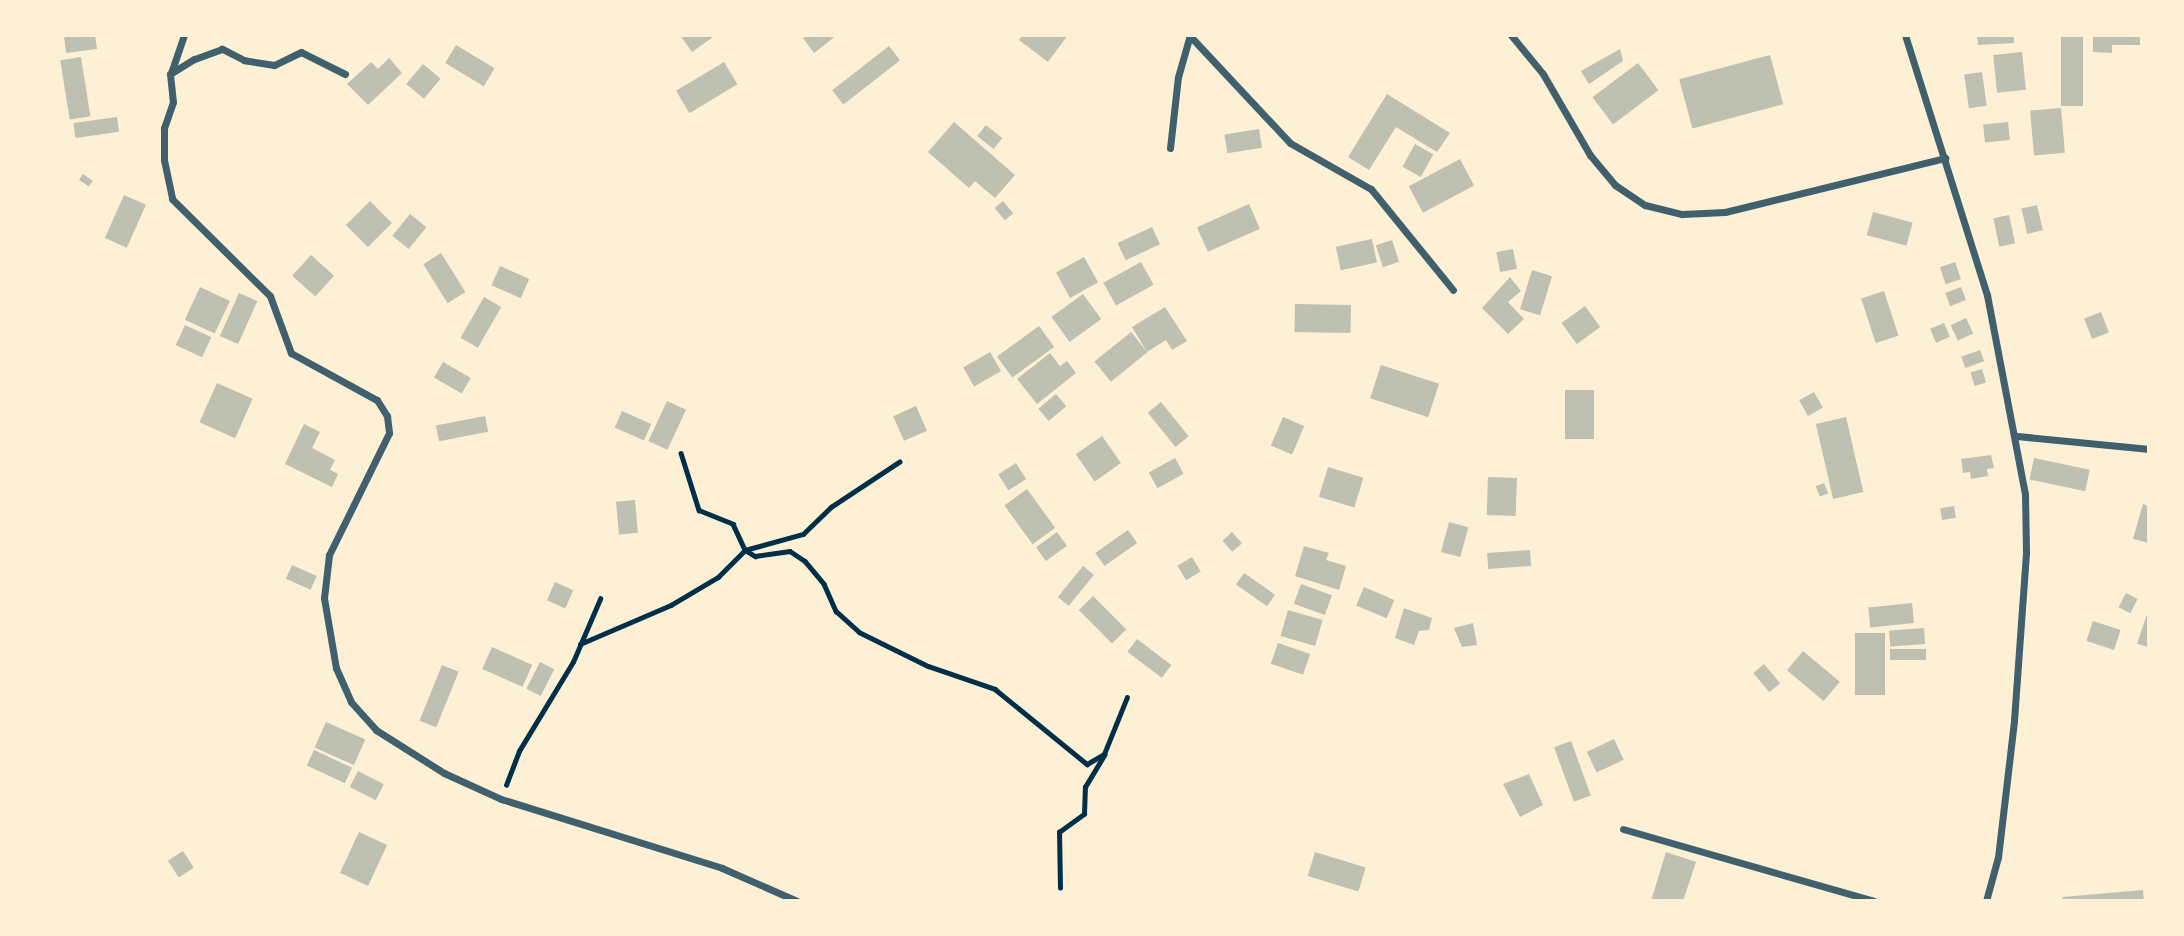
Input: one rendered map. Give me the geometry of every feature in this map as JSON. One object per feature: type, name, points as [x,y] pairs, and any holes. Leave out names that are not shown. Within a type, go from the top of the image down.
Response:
[{"type":"street","points":[[184,35],[170,74],[173,102],[164,128],[163,160],[173,199],[270,296],[291,353],[377,400],[387,416],[388,433],[329,555],[324,598],[336,668],[351,702],[376,730],[444,774],[502,799],[722,868],[797,901]]},
{"type":"street","points":[[1170,148],[1178,77],[1190,35]]},
{"type":"street","points":[[1190,35],[1290,143],[1371,189],[1453,290]]},
{"type":"street","points":[[1511,35],[1543,74],[1590,155],[1615,185],[1645,205],[1682,214],[1725,212],[1945,158]]},
{"type":"street","points":[[1905,35],[1987,295],[2017,436],[2025,494],[2024,579],[2005,802],[1994,883],[1986,901]]},
{"type":"street","points":[[170,74],[194,59],[222,49],[244,60],[274,65],[301,52],[345,74]]},
{"type":"street","points":[[2017,436],[2149,449]]},
{"type":"street","points":[[1623,829],[1874,901]]},
{"type":"path","points":[[681,453],[699,510],[733,524],[745,550],[754,556],[790,551],[805,561],[824,584],[836,611],[859,632],[928,666],[995,689],[1087,764],[1104,754]]},
{"type":"path","points":[[580,644],[640,622],[706,584],[745,550],[803,534],[831,507],[899,462]]},
{"type":"path","points":[[502,799],[519,751],[580,644],[600,599]]},
{"type":"path","points":[[1060,888],[1059,832],[1084,814],[1085,787],[1104,754],[1128,697]]},
{"type":"building","points":[[95,35],[97,49],[66,53],[64,36]]},
{"type":"building","points":[[680,35],[716,35],[692,52]]},
{"type":"building","points":[[807,35],[837,35],[814,53],[803,38]]},
{"type":"building","points":[[1023,35],[1068,35],[1048,62],[1019,40]]},
{"type":"building","points":[[1977,35],[2014,35],[2014,43],[1978,45]]},
{"type":"building","points":[[2061,35],[2083,35],[2083,106],[2061,106]]},
{"type":"building","points":[[2093,35],[2140,35],[2140,45],[2112,45],[2112,53],[2093,52]]},
{"type":"building","points":[[456,45],[495,68],[484,86],[445,63]]},
{"type":"building","points":[[889,46],[900,60],[843,105],[832,90]]},
{"type":"building","points":[[1620,49],[1623,61],[1589,84],[1581,71]]},
{"type":"building","points":[[2022,52],[2026,90],[1997,93],[1993,55]]},
{"type":"building","points":[[1770,55],[1783,104],[1692,129],[1679,79]]},
{"type":"building","points":[[81,57],[90,116],[70,120],[60,60]]},
{"type":"building","points":[[389,58],[402,73],[368,105],[347,84],[371,62],[378,69]]},
{"type":"building","points":[[724,62],[737,84],[689,113],[676,91]]},
{"type":"building","points":[[1638,63],[1658,90],[1613,124],[1592,97]]},
{"type":"building","points":[[423,64],[441,79],[424,99],[406,84]]},
{"type":"building","points":[[1982,72],[1987,106],[1969,108],[1964,75]]},
{"type":"building","points":[[1387,94],[1450,133],[1437,152],[1396,127],[1369,170],[1348,157]]},
{"type":"building","points":[[2061,108],[2065,153],[2034,156],[2030,111]]},
{"type":"building","points":[[117,117],[119,132],[76,138],[73,123]]},
{"type":"building","points":[[954,122],[1015,175],[995,198],[975,181],[969,188],[928,152]]},
{"type":"building","points":[[2008,122],[2010,140],[1985,143],[1983,125]]},
{"type":"building","points":[[986,125],[1002,138],[994,149],[977,136]]},
{"type":"building","points":[[1259,129],[1262,148],[1227,153],[1224,134]]},
{"type":"building","points":[[1415,144],[1433,154],[1421,177],[1402,167]]},
{"type":"building","points":[[1460,159],[1474,185],[1423,213],[1409,186]]},
{"type":"building","points":[[83,174],[93,181],[89,187],[79,180]]},
{"type":"building","points":[[124,195],[146,205],[127,248],[105,238]]},
{"type":"building","points":[[370,201],[392,223],[368,247],[346,225]]},
{"type":"building","points":[[1003,201],[1013,213],[1005,220],[995,208]]},
{"type":"building","points":[[1249,204],[1260,229],[1208,252],[1197,227]]},
{"type":"building","points":[[2037,205],[2043,230],[2027,234],[2021,209]]},
{"type":"building","points":[[1873,212],[1913,223],[1906,246],[1867,235]]},
{"type":"building","points":[[410,214],[426,227],[409,249],[392,236]]},
{"type":"building","points":[[2009,215],[2015,243],[1999,247],[1993,218]]},
{"type":"building","points":[[1152,227],[1160,244],[1126,260],[1118,243]]},
{"type":"building","points":[[1372,239],[1377,262],[1341,270],[1336,247]]},
{"type":"building","points":[[1392,240],[1399,262],[1383,267],[1376,245]]},
{"type":"building","points":[[1513,249],[1517,269],[1500,272],[1496,252]]},
{"type":"building","points":[[441,253],[465,292],[448,303],[423,264]]},
{"type":"building","points":[[311,255],[334,276],[315,297],[292,276]]},
{"type":"building","points":[[1084,257],[1098,282],[1070,298],[1056,273]]},
{"type":"building","points":[[1141,262],[1154,285],[1116,306],[1103,283]]},
{"type":"building","points":[[1955,262],[1961,279],[1946,284],[1940,267]]},
{"type":"building","points":[[500,266],[529,279],[521,298],[491,285]]},
{"type":"building","points":[[1532,270],[1552,276],[1540,315],[1520,309]]},
{"type":"building","points":[[1510,277],[1521,291],[1508,302],[1524,319],[1508,334],[1482,308]]},
{"type":"building","points":[[200,287],[230,301],[215,334],[185,320]]},
{"type":"building","points":[[1961,287],[1966,300],[1950,306],[1945,293]]},
{"type":"building","points":[[1884,291],[1899,336],[1876,343],[1861,298]]},
{"type":"building","points":[[239,293],[257,301],[238,344],[220,336]]},
{"type":"building","points":[[1083,294],[1101,319],[1070,342],[1051,317]]},
{"type":"building","points":[[484,297],[501,307],[478,348],[460,338]]},
{"type":"building","points":[[1295,304],[1351,305],[1351,333],[1295,332]]},
{"type":"building","points":[[1585,306],[1600,327],[1577,344],[1562,323]]},
{"type":"building","points":[[1165,307],[1187,341],[1172,350],[1166,340],[1147,352],[1132,327]]},
{"type":"building","points":[[2101,312],[2109,333],[2092,339],[2084,318]]},
{"type":"building","points":[[1966,318],[1973,333],[1958,341],[1951,325]]},
{"type":"building","points":[[1944,323],[1950,337],[1936,343],[1930,329]]},
{"type":"building","points":[[185,325],[211,337],[202,357],[176,345]]},
{"type":"building","points":[[1039,326],[1054,347],[1012,378],[997,357]]},
{"type":"building","points":[[1131,332],[1147,352],[1111,382],[1094,362]]},
{"type":"building","points":[[1980,350],[1984,361],[1965,368],[1961,357]]},
{"type":"building","points":[[990,352],[1001,371],[974,387],[963,368]]},
{"type":"building","points":[[1050,353],[1060,366],[1067,361],[1076,373],[1037,404],[1017,379]]},
{"type":"building","points":[[443,362],[471,378],[462,394],[434,378]]},
{"type":"building","points":[[1381,365],[1439,384],[1428,417],[1370,398]]},
{"type":"building","points":[[1982,369],[1986,382],[1975,386],[1971,373]]},
{"type":"building","points":[[217,383],[253,399],[235,438],[200,422]]},
{"type":"building","points":[[1565,390],[1594,390],[1594,439],[1565,439]]},
{"type":"building","points":[[1814,392],[1823,408],[1808,416],[1799,400]]},
{"type":"building","points":[[1056,394],[1066,406],[1049,421],[1038,409]]},
{"type":"building","points":[[667,401],[686,410],[667,450],[648,441]]},
{"type":"building","points":[[1161,402],[1189,436],[1175,447],[1148,413]]},
{"type":"building","points":[[916,406],[927,431],[904,441],[893,416]]},
{"type":"building","points":[[622,411],[651,424],[644,440],[615,427]]},
{"type":"building","points":[[485,416],[488,432],[439,441],[436,426]]},
{"type":"building","points":[[1283,417],[1304,426],[1292,455],[1271,446]]},
{"type":"building","points":[[1846,417],[1863,492],[1833,499],[1816,424]]},
{"type":"building","points":[[304,424],[320,432],[312,448],[335,460],[330,470],[338,474],[332,487],[285,464]]},
{"type":"building","points":[[1102,436],[1121,463],[1095,481],[1076,454]]},
{"type":"building","points":[[1991,455],[1994,468],[1987,469],[1988,476],[1971,479],[1970,472],[1963,473],[1961,459]]},
{"type":"building","points":[[1175,458],[1184,474],[1157,488],[1149,473]]},
{"type":"building","points":[[2034,458],[2090,470],[2085,491],[2029,480]]},
{"type":"building","points":[[1016,463],[1026,479],[1008,490],[998,474]]},
{"type":"building","points":[[1328,467],[1363,478],[1354,507],[1319,497]]},
{"type":"building","points":[[1488,477],[1517,478],[1516,516],[1487,515]]},
{"type":"building","points":[[1824,483],[1828,493],[1820,497],[1816,486]]},
{"type":"building","points":[[1027,489],[1055,528],[1033,544],[1004,505]]},
{"type":"building","points":[[635,500],[638,533],[619,535],[616,502]]},
{"type":"building","points":[[2143,504],[2149,506],[2149,543],[2133,539]]},
{"type":"building","points":[[1954,506],[1956,518],[1942,520],[1940,508]]},
{"type":"building","points":[[1449,522],[1468,527],[1460,557],[1441,552]]},
{"type":"building","points":[[1128,530],[1137,543],[1104,566],[1095,553]]},
{"type":"building","points":[[1057,532],[1067,546],[1046,561],[1036,547]]},
{"type":"building","points":[[1232,532],[1242,543],[1232,552],[1222,541]]},
{"type":"building","points":[[1304,546],[1329,553],[1326,560],[1346,566],[1339,590],[1295,576]]},
{"type":"building","points":[[1530,550],[1531,566],[1488,569],[1487,553]]},
{"type":"building","points":[[1192,557],[1201,572],[1186,580],[1177,566]]},
{"type":"building","points":[[292,565],[317,576],[311,590],[286,579]]},
{"type":"building","points":[[1083,566],[1094,575],[1069,606],[1058,597]]},
{"type":"building","points":[[1244,573],[1275,595],[1267,606],[1236,584]]},
{"type":"building","points":[[555,582],[573,590],[565,608],[547,600]]},
{"type":"building","points":[[1301,584],[1332,595],[1325,615],[1294,604]]},
{"type":"building","points":[[1364,587],[1394,600],[1387,618],[1356,605]]},
{"type":"building","points":[[2126,593],[2138,599],[2130,613],[2119,607]]},
{"type":"building","points":[[1093,596],[1126,629],[1112,643],[1079,610]]},
{"type":"building","points":[[1912,603],[1914,623],[1870,627],[1868,608]]},
{"type":"building","points":[[1404,608],[1432,618],[1429,630],[1419,631],[1414,645],[1395,638]]},
{"type":"building","points":[[2149,608],[2149,647],[2137,644]]},
{"type":"building","points":[[1288,610],[1323,620],[1315,646],[1281,636]]},
{"type":"building","points":[[2093,621],[2121,630],[2114,650],[2087,641]]},
{"type":"building","points":[[1473,623],[1477,645],[1462,647],[1454,628]]},
{"type":"building","points":[[1924,628],[1925,644],[1890,646],[1889,630]]},
{"type":"building","points":[[1855,633],[1885,633],[1885,695],[1855,695]]},
{"type":"building","points":[[1137,639],[1171,665],[1162,678],[1127,652]]},
{"type":"building","points":[[1278,643],[1310,654],[1303,675],[1271,664]]},
{"type":"building","points":[[492,647],[532,665],[522,687],[482,669]]},
{"type":"building","points":[[1890,649],[1926,649],[1926,660],[1890,660]]},
{"type":"building","points":[[1803,651],[1840,682],[1824,701],[1787,670]]},
{"type":"building","points":[[540,662],[554,669],[541,696],[526,689]]},
{"type":"building","points":[[1764,664],[1780,683],[1769,692],[1753,673]]},
{"type":"building","points":[[442,665],[459,672],[436,727],[420,721]]},
{"type":"building","points":[[326,722],[365,739],[354,765],[315,748]]},
{"type":"building","points":[[1614,739],[1624,760],[1597,773],[1587,752]]},
{"type":"building","points":[[1571,741],[1591,796],[1574,802],[1554,747]]},
{"type":"building","points":[[314,750],[352,768],[345,783],[307,765]]},
{"type":"building","points":[[358,771],[384,784],[376,800],[350,787]]},
{"type":"building","points":[[1529,774],[1543,805],[1520,817],[1503,784]]},
{"type":"building","points":[[359,832],[387,845],[368,886],[340,873]]},
{"type":"building","points":[[183,851],[194,868],[179,878],[168,861]]},
{"type":"building","points":[[1315,852],[1366,867],[1358,891],[1308,876]]},
{"type":"building","points":[[1666,852],[1696,862],[1683,901],[1651,901]]},
{"type":"building","points":[[2143,890],[2144,901],[2063,901],[2062,897]]}]
